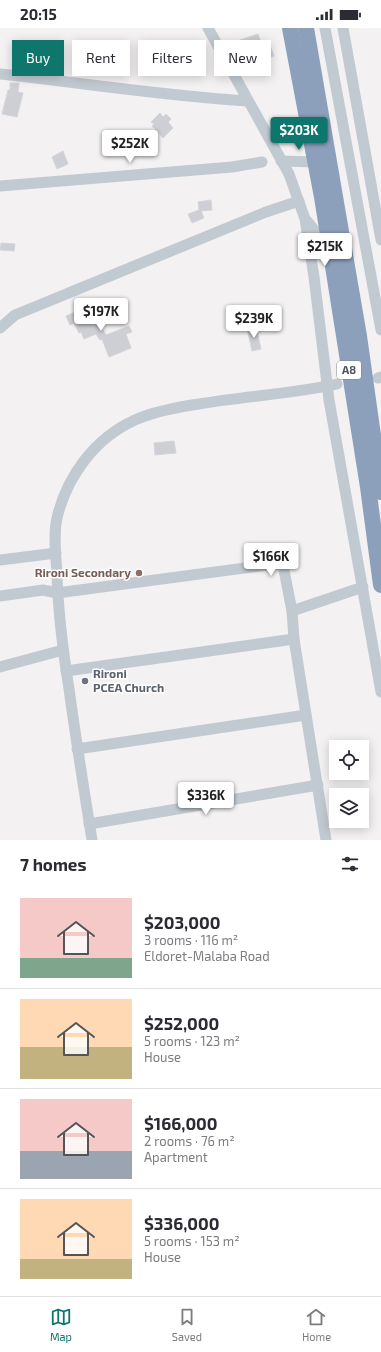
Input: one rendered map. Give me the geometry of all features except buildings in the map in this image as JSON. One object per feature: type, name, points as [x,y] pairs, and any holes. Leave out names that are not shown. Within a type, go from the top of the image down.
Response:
[{"type":"highway","name":"A8","points":[[290,28],[316,162],[368,487],[381,585]]},
{"type":"highway","name":"A8","points":[[306,28],[359,336],[381,492]]},
{"type":"street","points":[[208,28],[291,179],[305,219],[381,692]]},
{"type":"street","points":[[325,28],[381,330]]},
{"type":"street","points":[[343,28],[381,240]]},
{"type":"street","points":[[0,74],[199,98],[248,102]]},
{"type":"street","points":[[281,161],[316,162]]},
{"type":"street","points":[[0,186],[232,167],[262,162]]},
{"type":"street","points":[[0,328],[15,316],[266,212],[299,201]]},
{"type":"street","points":[[305,219],[330,251]]},
{"type":"street","points":[[92,840],[63,650],[57,593],[57,519],[69,482],[82,462],[99,445],[120,428],[149,415],[183,406],[332,385]]},
{"type":"street","points":[[0,560],[56,553]]},
{"type":"street","points":[[0,596],[43,590],[57,593],[280,564],[283,565],[292,611],[294,639],[326,840]]},
{"type":"street","points":[[292,611],[364,587]]},
{"type":"street","points":[[66,671],[294,639]]},
{"type":"street","points":[[0,667],[63,650]]},
{"type":"street","points":[[77,748],[306,715]]},
{"type":"street","points":[[89,824],[318,785]]},
{"type":"place","name":"Rironi Secondary","points":[[139,573]]},
{"type":"place","name":"Rironi PCEA Church","points":[[85,681]]}]
